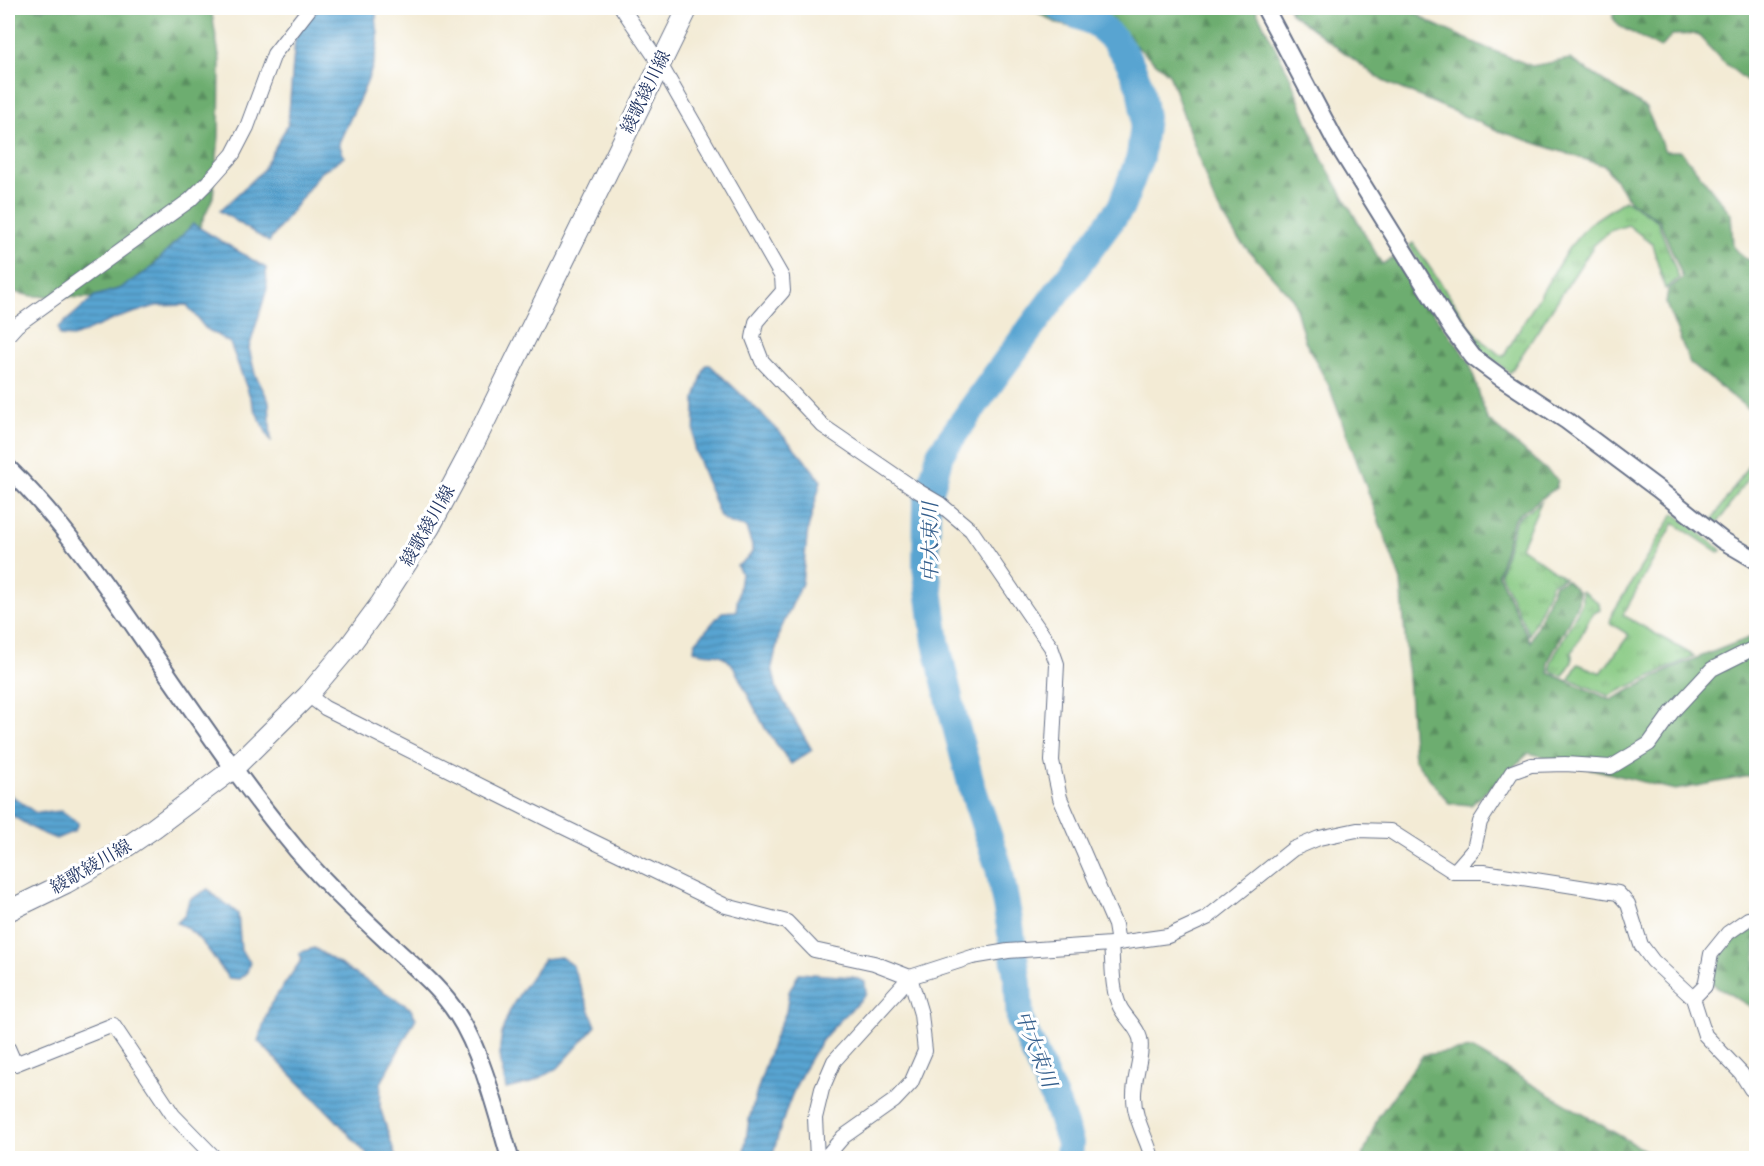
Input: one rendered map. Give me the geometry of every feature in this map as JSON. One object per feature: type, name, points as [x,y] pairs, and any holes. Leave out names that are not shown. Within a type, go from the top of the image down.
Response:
[{"type":"main road","name":"綾歌綾川線","points":[[8,911],[66,883],[110,858],[233,769],[308,695],[350,645],[381,603],[429,527],[471,450],[688,8]]},
{"type":"street","points":[[8,335],[17,325],[190,200],[208,182],[233,154],[247,127],[274,54],[310,8]]},
{"type":"street","points":[[622,8],[660,63],[782,277],[783,291],[756,322],[753,338],[762,361],[823,426],[940,504],[971,530],[1052,647],[1057,664],[1052,761],[1060,798],[1115,925],[1115,993],[1121,1008],[1140,1037],[1141,1050],[1134,1079],[1134,1099],[1138,1120],[1152,1158]]},
{"type":"street","points":[[1265,8],[1336,142],[1452,329],[1473,357],[1567,421],[1722,540],[1756,560]]},
{"type":"street","points":[[8,468],[45,507],[98,573],[233,769],[287,838],[332,889],[393,948],[426,975],[457,1015],[479,1059],[510,1158]]},
{"type":"street","points":[[1454,872],[1474,849],[1480,822],[1512,772],[1531,765],[1565,764],[1611,767],[1649,744],[1672,712],[1712,669],[1756,647]]},
{"type":"street","points":[[308,695],[326,708],[355,723],[726,906],[787,922],[814,950],[874,963],[910,977]]},
{"type":"street","points":[[818,1158],[815,1118],[822,1089],[834,1061],[910,977],[972,957],[1008,951],[1114,943],[1168,936],[1207,918],[1293,849],[1319,838],[1357,830],[1390,831],[1454,872],[1484,872],[1618,893],[1628,904],[1641,945],[1653,961],[1693,998],[1706,1035],[1756,1092]]},
{"type":"street","points":[[1693,998],[1705,986],[1711,954],[1728,933],[1748,919],[1756,918]]},
{"type":"street","points":[[825,1158],[843,1137],[894,1101],[911,1083],[925,1051],[921,1014],[910,977]]},
{"type":"street","points":[[8,1048],[15,1064],[113,1025],[173,1115],[215,1158]]},
{"type":"green space","points":[[8,8],[211,8],[220,61],[219,136],[213,197],[192,244],[153,277],[91,298],[32,296],[8,291]]},
{"type":"green space","points":[[1030,8],[1255,8],[1289,74],[1322,159],[1382,264],[1394,258],[1469,361],[1487,419],[1558,480],[1556,488],[1514,518],[1498,574],[1530,642],[1555,584],[1566,580],[1579,592],[1578,603],[1548,662],[1549,673],[1611,700],[1679,665],[1756,635],[1756,775],[1675,790],[1529,753],[1471,805],[1449,803],[1414,759],[1401,581],[1329,386],[1305,341],[1293,299],[1238,239],[1214,201],[1169,74],[1130,41],[1058,24]]},
{"type":"green space","points":[[1289,8],[1408,8],[1431,23],[1532,66],[1570,59],[1646,108],[1665,151],[1681,151],[1731,214],[1733,246],[1745,259],[1756,261],[1756,415],[1690,363],[1666,304],[1668,289],[1683,278],[1659,220],[1630,201],[1605,166],[1499,131],[1383,81],[1291,13]]},
{"type":"green space","points":[[1629,8],[1756,8],[1756,88],[1722,61],[1697,34],[1672,35],[1661,48],[1619,26],[1613,18],[1613,13]]},
{"type":"green space","points":[[1625,200],[1657,220],[1679,278],[1665,289],[1652,244],[1628,225],[1610,231],[1594,245],[1510,373],[1481,350],[1471,338],[1450,311],[1409,246],[1413,243],[1472,329],[1503,357],[1568,249],[1590,223]]},
{"type":"green space","points":[[1756,454],[1756,466],[1718,523],[1713,522],[1713,519]]},
{"type":"green space","points":[[1541,502],[1521,547],[1564,578],[1552,583],[1529,635],[1500,573],[1516,519]]},
{"type":"green space","points":[[1674,513],[1721,551],[1718,552],[1674,523],[1623,615],[1694,656],[1609,696],[1569,679],[1578,664],[1601,673],[1629,635],[1610,623],[1612,614]]},
{"type":"green space","points":[[1582,591],[1599,603],[1600,610],[1592,614],[1572,653],[1572,662],[1563,676],[1551,671],[1551,662],[1582,603]]},
{"type":"green space","points":[[1756,930],[1756,1010],[1711,983],[1723,952],[1741,934]]},
{"type":"green space","points":[[1472,1049],[1658,1158],[1362,1158],[1378,1117],[1423,1055]]},
{"type":"water","points":[[316,8],[377,8],[376,54],[368,80],[339,143],[344,157],[320,173],[269,242],[220,211],[262,171],[288,124],[295,39],[307,14]]},
{"type":"water","points":[[193,224],[266,268],[267,289],[249,348],[255,374],[269,401],[271,442],[255,410],[230,343],[205,328],[187,305],[156,306],[117,318],[73,337],[60,336],[58,328],[95,296],[119,289],[149,270]]},
{"type":"water","points":[[706,365],[710,365],[768,421],[821,481],[808,529],[802,583],[780,631],[772,667],[777,690],[812,750],[791,764],[765,728],[733,666],[722,656],[694,650],[695,643],[722,612],[736,611],[741,573],[737,566],[752,553],[746,527],[732,524],[720,517],[694,448],[695,399]]},
{"type":"water","points":[[8,793],[36,813],[62,811],[78,823],[75,831],[56,839],[37,831],[8,813]]},
{"type":"water","points":[[208,889],[238,914],[241,951],[250,962],[247,972],[239,979],[228,978],[199,939],[177,923],[185,915],[189,900]]},
{"type":"water","points":[[314,948],[410,1008],[416,1018],[381,1083],[380,1107],[396,1158],[370,1158],[258,1041],[270,1005],[302,959],[299,953]]},
{"type":"water","points":[[561,957],[572,965],[596,1026],[558,1068],[530,1083],[506,1089],[500,1047],[510,1011],[522,989],[544,959]]},
{"type":"water","points":[[799,973],[853,977],[865,982],[866,994],[826,1036],[804,1069],[785,1112],[772,1158],[743,1158],[755,1098],[773,1041],[786,1012],[789,992]]},
{"type":"waterway","name":"中大束川","points":[[1060,8],[1096,23],[1115,40],[1130,63],[1140,87],[1145,117],[1140,157],[1121,207],[940,454],[927,503],[926,567],[936,642],[954,719],[972,787],[999,868],[1010,926],[1020,1020],[1057,1105],[1070,1143],[1069,1158]]}]
